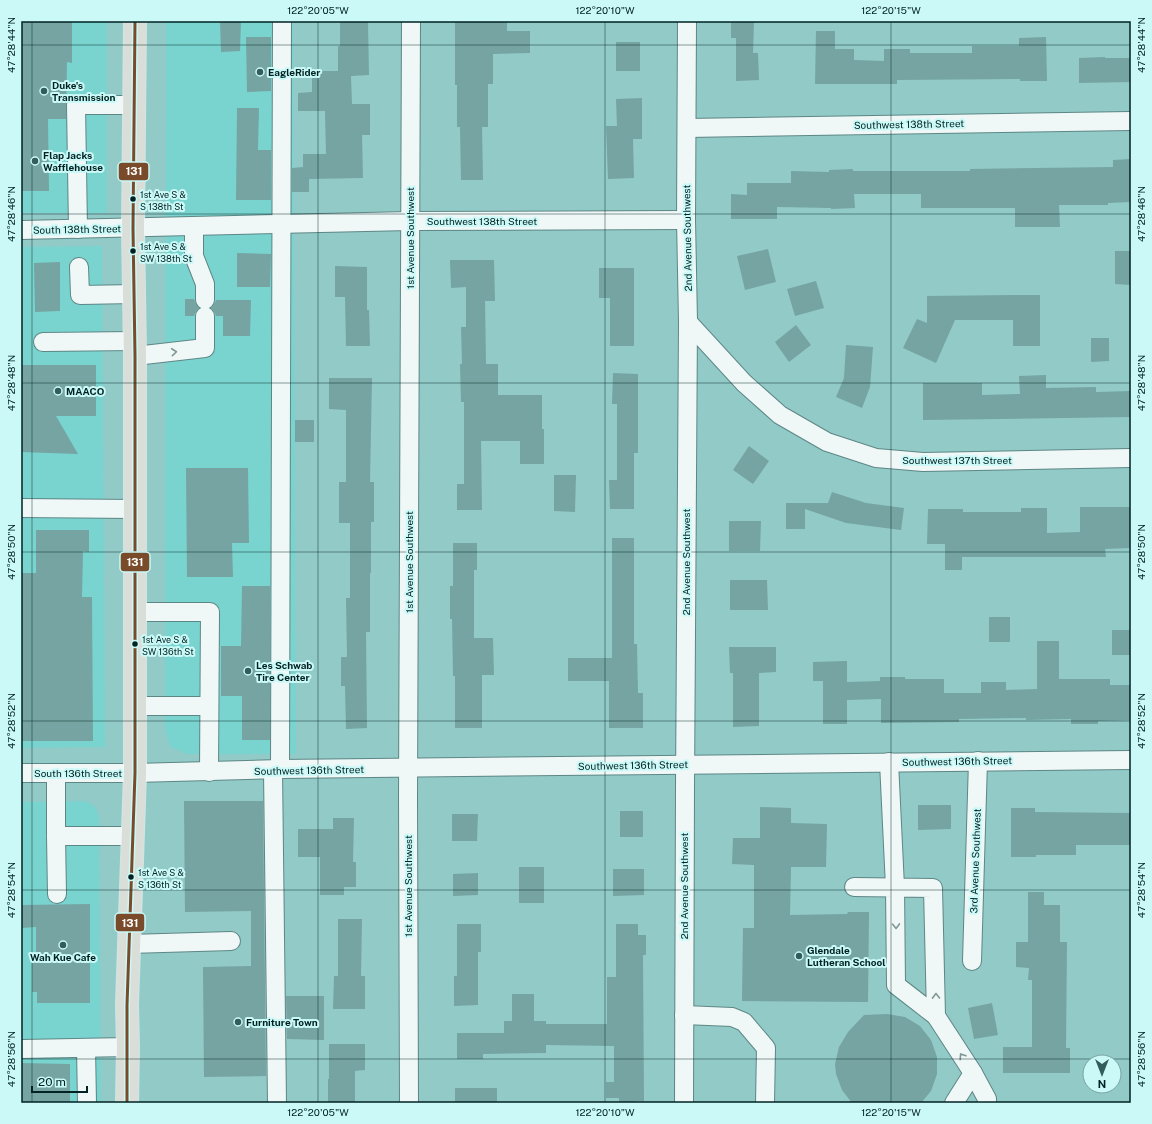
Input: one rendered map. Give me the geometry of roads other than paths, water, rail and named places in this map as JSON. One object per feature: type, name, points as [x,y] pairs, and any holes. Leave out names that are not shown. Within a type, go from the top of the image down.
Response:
[{"type":"main road","points":[[127,1103],[127,1005],[135,773],[135,348],[133,228],[134,21]]},
{"type":"street","points":[[277,1103],[277,770],[282,224],[282,21]]},
{"type":"street","name":"1st Avenue Southwest","points":[[409,1103],[408,768],[411,21]]},
{"type":"street","name":"2nd Avenue Southwest","points":[[684,1103],[688,322],[686,220],[687,21]]},
{"type":"street","points":[[78,229],[76,105],[134,105]]},
{"type":"street","name":"Southwest 138th Street","points":[[687,128],[1131,121]]},
{"type":"street","name":"Southwest 138th Street","points":[[133,228],[410,221],[686,220]]},
{"type":"street","points":[[43,342],[135,348],[205,348],[205,284],[194,256],[194,227]]},
{"type":"street","name":"South 138th Street","points":[[21,230],[133,228]]},
{"type":"street","points":[[79,267],[80,295],[134,294]]},
{"type":"street","name":"Southwest 137th Street","points":[[688,322],[744,383],[780,415],[827,442],[876,458],[923,462],[1131,458]]},
{"type":"street","points":[[21,508],[135,509]]},
{"type":"street","points":[[135,612],[210,612],[209,772]]},
{"type":"street","points":[[135,706],[209,706]]},
{"type":"street","name":"Southwest 136th Street","points":[[135,773],[408,768],[1131,760]]},
{"type":"street","name":"3rd Avenue Southwest","points":[[972,961],[978,761]]},
{"type":"street","points":[[889,762],[895,887],[896,985],[936,1016],[973,1073],[987,1099],[987,1103]]},
{"type":"street","name":"South 136th Street","points":[[21,773],[135,773]]},
{"type":"street","points":[[56,773],[57,894]]},
{"type":"street","points":[[56,836],[133,836]]},
{"type":"street","points":[[854,887],[933,888],[936,1016]]},
{"type":"street","points":[[130,944],[231,941]]},
{"type":"street","points":[[684,1015],[732,1017],[744,1022],[766,1048],[765,1103]]},
{"type":"street","points":[[21,1048],[128,1047]]},
{"type":"street","points":[[86,1048],[88,1103]]},
{"type":"street","points":[[954,1103],[973,1073]]},
{"type":"place","name":"EagleRider","points":[[260,72]]},
{"type":"place","name":"Duke's Transmission","points":[[44,91]]},
{"type":"place","name":"Flap Jacks Wafflehouse","points":[[35,161]]},
{"type":"place","name":"1st Ave S & S 138th St","points":[[133,199]]},
{"type":"place","name":"1st Ave S & SW 138th St","points":[[133,251]]},
{"type":"place","name":"MAACO","points":[[58,391]]},
{"type":"place","name":"1st Ave S & SW 136th St","points":[[135,644]]},
{"type":"place","name":"Les Schwab Tire Center","points":[[248,671]]},
{"type":"place","name":"1st Ave S & S 136th St","points":[[131,877]]},
{"type":"place","name":"Wah Kue Cafe","points":[[63,945]]},
{"type":"place","name":"Glendale Lutheran School","points":[[799,956]]},
{"type":"place","name":"Furniture Town","points":[[238,1022]]}]
